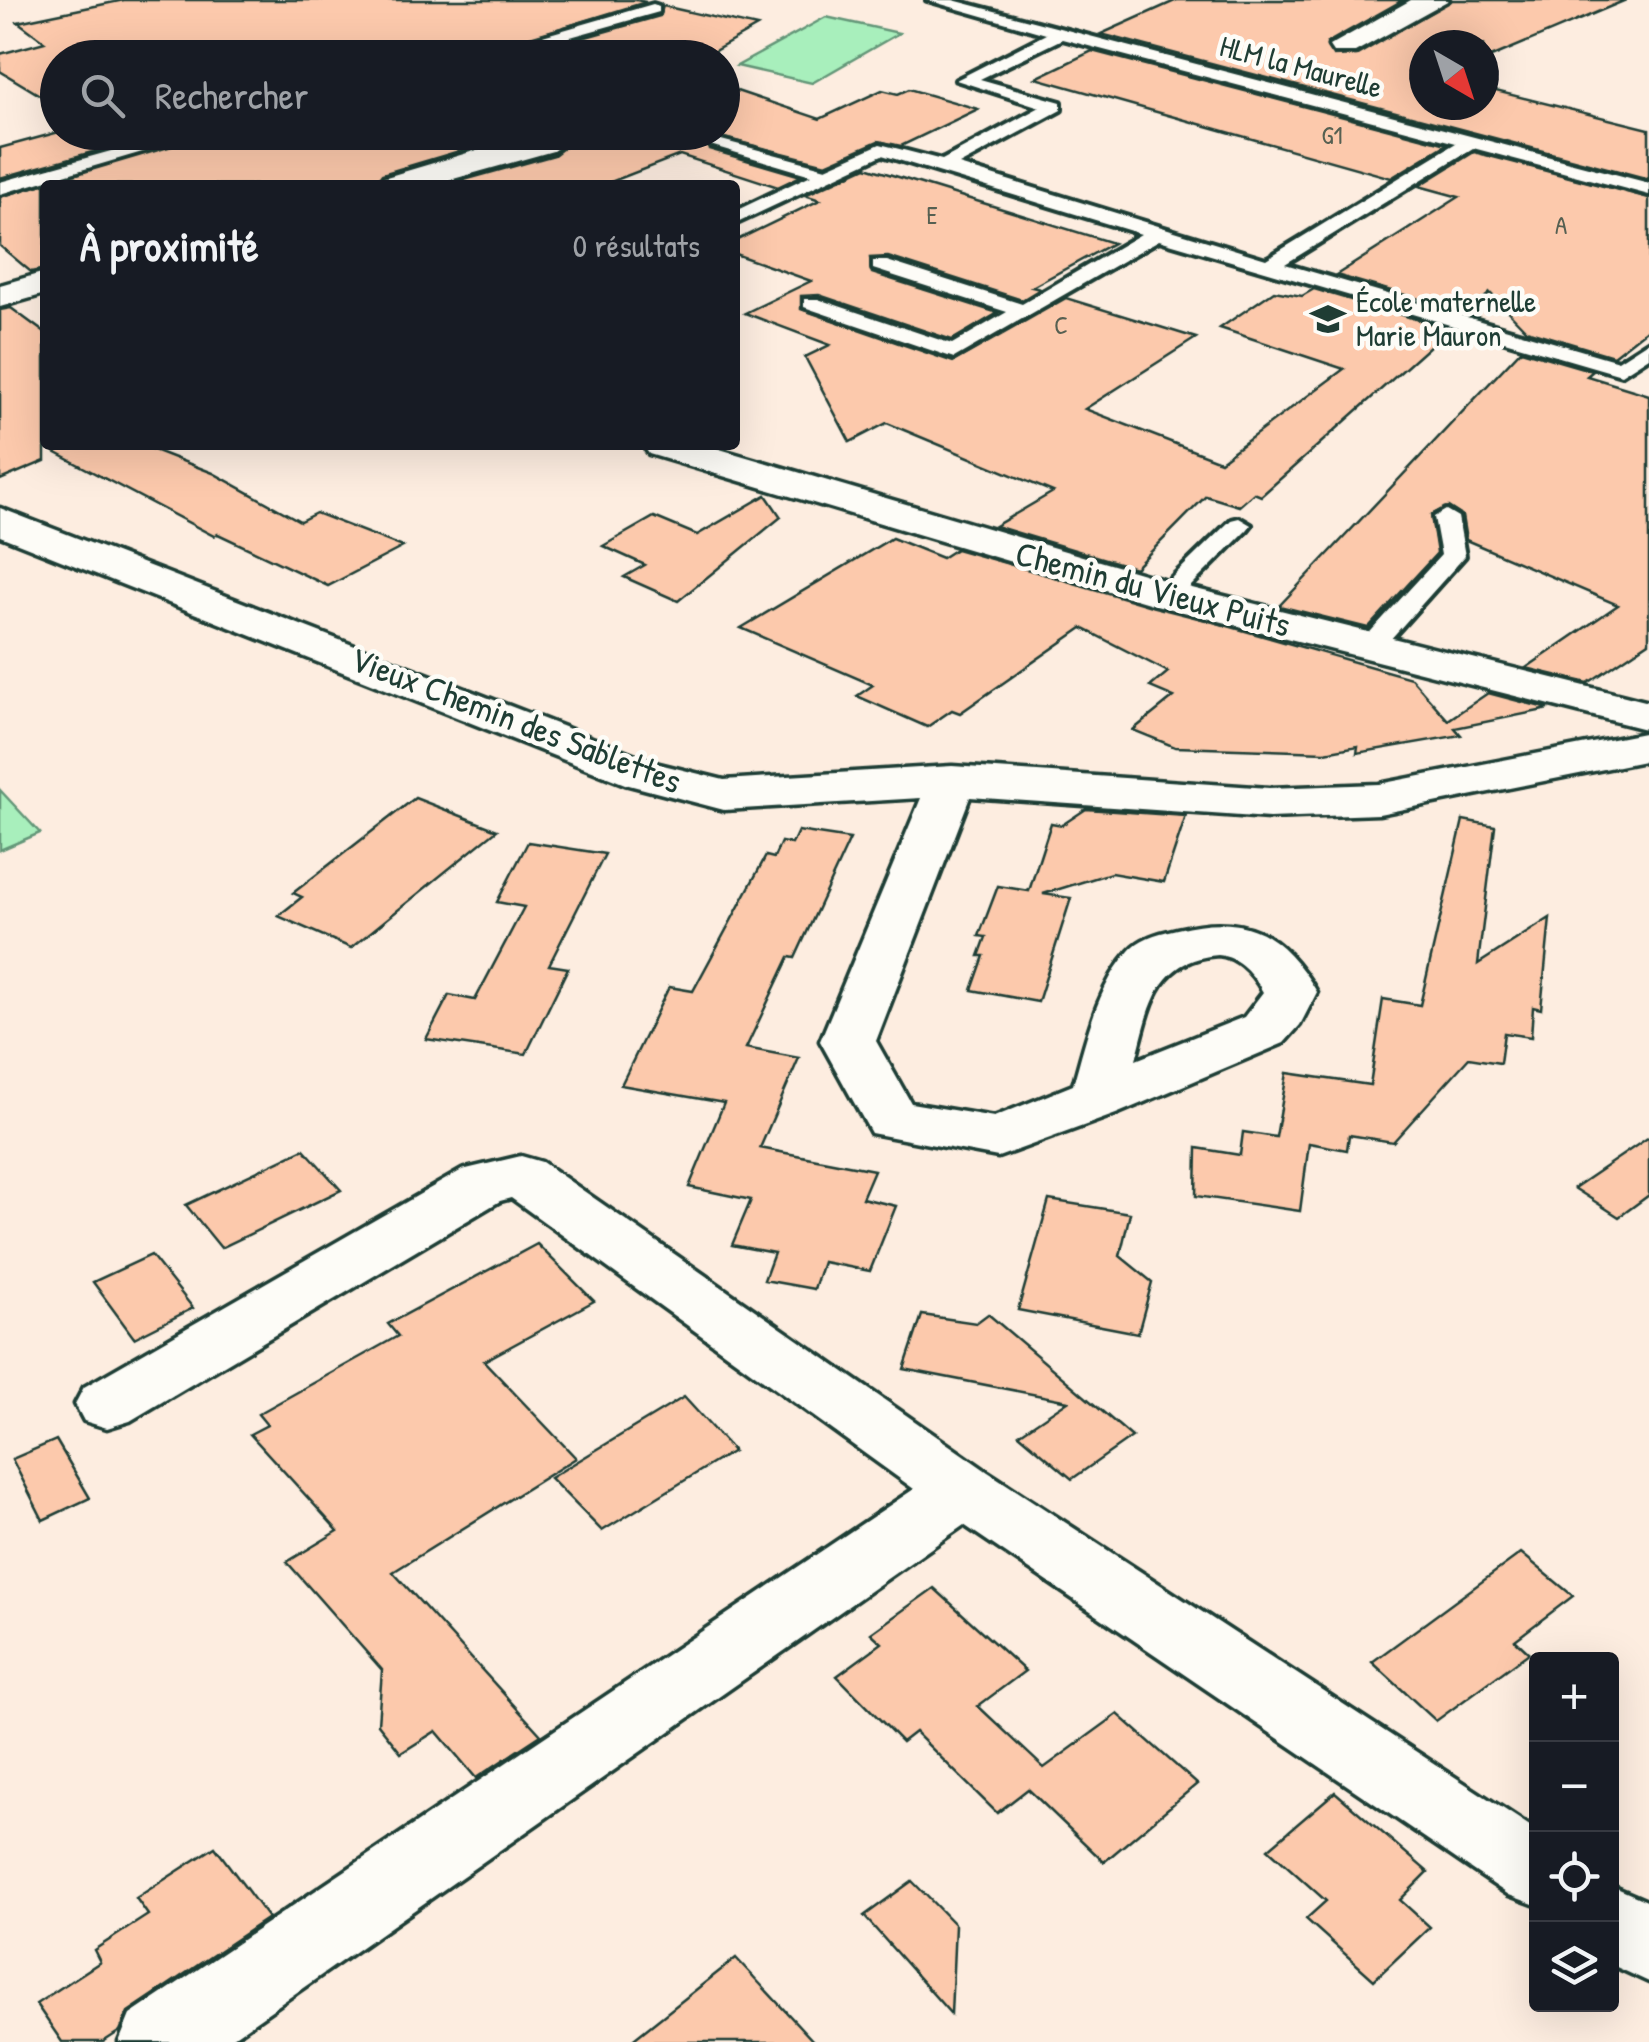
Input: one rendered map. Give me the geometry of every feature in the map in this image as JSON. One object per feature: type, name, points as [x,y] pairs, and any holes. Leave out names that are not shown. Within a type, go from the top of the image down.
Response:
[{"type":"street","points":[[1344,46],[1434,0]]},
{"type":"street","points":[[412,180],[519,150]]},
{"type":"street","points":[[0,296],[40,284]]},
{"type":"street","name":"Chemin du Vieux Puits","points":[[679,450],[1168,594],[1649,716]]},
{"type":"street","name":"Vieux Chemin des Sablettes","points":[[0,521],[659,778],[724,795],[952,781],[1270,804],[1379,800],[1649,746]]},
{"type":"street","points":[[952,781],[848,1041],[891,1120],[998,1137],[1096,1101]]},
{"type":"street","points":[[108,1404],[483,1184],[521,1176],[964,1490],[1529,1866]]},
{"type":"street","points":[[159,2042],[964,1490]]},
{"type":"street","points":[[1613,1922],[1649,1946]]},
{"type":"lane","name":"HLM la Maurelle","points":[[935,0],[1649,189]]},
{"type":"lane","points":[[539,40],[653,8]]},
{"type":"lane","points":[[944,166],[1056,106],[965,80],[1059,34]]},
{"type":"lane","points":[[1268,266],[1469,143]]},
{"type":"lane","points":[[740,148],[826,174]]},
{"type":"lane","points":[[740,216],[880,149],[1621,369],[1649,347]]},
{"type":"lane","points":[[0,188],[136,150]]},
{"type":"lane","points":[[811,303],[954,352],[1157,233]]},
{"type":"lane","points":[[880,265],[1024,311]]},
{"type":"lane","points":[[1370,647],[1453,556],[1446,517]]},
{"type":"lane","points":[[1168,594],[1239,525]]},
{"type":"green space","points":[[826,17],[899,33],[812,83],[740,64]]},
{"type":"green space","points":[[0,790],[40,833],[0,850]]},
{"type":"building","points":[[124,0],[646,2],[522,40],[42,40],[18,22]]},
{"type":"building","points":[[1177,0],[1403,0],[1327,43],[1333,56],[1357,55],[1452,0],[1626,0],[1499,54],[1499,30],[1409,30],[1409,115],[1101,34]]},
{"type":"building","points":[[663,6],[757,27],[734,40],[575,40],[660,16]]},
{"type":"building","points":[[40,43],[40,95],[0,71],[0,54]]},
{"type":"building","points":[[1092,51],[1447,144],[1391,178],[1036,78]]},
{"type":"building","points":[[909,89],[978,109],[901,146],[878,141],[826,164],[740,142],[740,92],[820,119],[882,90],[898,94]]},
{"type":"building","points":[[1499,92],[1649,129],[1649,179],[1426,120],[1499,120]]},
{"type":"building","points":[[40,137],[40,150],[99,150],[0,178],[0,148]]},
{"type":"building","points":[[154,150],[463,150],[382,174],[378,180],[56,180]]},
{"type":"building","points":[[561,150],[712,150],[801,176],[778,187],[680,155],[616,180],[464,180]]},
{"type":"building","points":[[1474,152],[1649,198],[1649,328],[1613,356],[1526,330],[1490,293],[1467,313],[1336,275],[1459,197],[1419,186]]},
{"type":"building","points":[[866,167],[1113,243],[1032,287],[1040,289],[1022,300],[888,257],[870,258],[872,273],[998,313],[952,340],[819,295],[801,296],[801,309],[953,362],[1066,298],[1196,338],[1085,409],[1220,461],[1344,369],[1220,328],[1274,291],[1302,296],[1314,289],[1449,329],[1261,496],[1254,493],[1239,506],[1206,496],[1135,568],[995,526],[1053,492],[887,423],[850,442],[805,357],[830,345],[745,313],[811,281],[740,256],[740,239],[820,200],[805,195]]},
{"type":"building","points":[[40,185],[40,270],[31,272],[0,246],[0,197]]},
{"type":"building","points":[[11,308],[40,329],[40,450],[45,450],[45,461],[0,480],[0,310]]},
{"type":"building","points":[[1521,350],[1593,371],[1587,376],[1649,395],[1649,642],[1588,683],[1526,668],[1618,605],[1466,540],[1462,516],[1448,507],[1431,515],[1437,553],[1368,628],[1279,606]]},
{"type":"building","points":[[51,450],[154,450],[213,473],[300,521],[316,513],[403,547],[328,586],[218,534],[214,536]]},
{"type":"building","points":[[766,495],[781,517],[678,601],[624,577],[645,565],[603,546],[654,517],[697,535]]},
{"type":"building","points":[[892,538],[942,558],[956,549],[1411,678],[1448,720],[1488,693],[1549,709],[1455,728],[1461,735],[1357,753],[1358,746],[1325,752],[1175,747],[1133,730],[1174,697],[1150,687],[1168,672],[1082,628],[960,713],[952,710],[927,727],[857,696],[873,685],[741,628]]},
{"type":"building","points":[[415,798],[497,830],[351,948],[278,916],[302,897],[293,893]]},
{"type":"building","points":[[1086,809],[1186,816],[1164,882],[1111,873],[1043,894],[1071,898],[1038,1002],[972,990],[984,956],[979,956],[986,937],[979,936],[998,886],[1029,891],[1051,823],[1062,825]]},
{"type":"building","points":[[1463,820],[1495,826],[1478,964],[1550,918],[1541,1009],[1533,1007],[1531,1037],[1504,1033],[1500,1063],[1469,1058],[1393,1142],[1349,1135],[1347,1150],[1309,1143],[1300,1211],[1196,1196],[1197,1148],[1240,1155],[1243,1132],[1276,1137],[1287,1073],[1370,1085],[1383,999],[1420,1005]]},
{"type":"building","points":[[798,831],[850,839],[795,958],[789,957],[746,1048],[799,1058],[760,1148],[874,1170],[862,1198],[896,1206],[870,1271],[823,1262],[814,1289],[764,1280],[774,1253],[732,1245],[751,1200],[689,1187],[724,1103],[621,1085],[669,987],[693,991],[766,856],[774,858],[781,842],[792,844]]},
{"type":"building","points":[[528,842],[605,854],[549,965],[568,968],[526,1054],[426,1039],[449,995],[475,1000],[524,907],[497,902]]},
{"type":"building","points":[[1649,1137],[1649,1195],[1619,1217],[1574,1188]]},
{"type":"building","points":[[304,1149],[341,1190],[221,1248],[186,1205]]},
{"type":"building","points":[[1049,1200],[1130,1213],[1120,1256],[1152,1282],[1138,1333],[1018,1310]]},
{"type":"building","points":[[537,1244],[594,1301],[484,1361],[576,1458],[393,1572],[541,1735],[476,1778],[436,1731],[401,1753],[378,1724],[382,1670],[287,1562],[338,1531],[250,1434],[267,1425],[258,1414],[398,1336],[388,1324]]},
{"type":"building","points":[[151,1255],[193,1308],[134,1338],[93,1282]]},
{"type":"building","points":[[988,1314],[1132,1437],[1072,1479],[1019,1434],[1068,1401],[904,1369],[922,1315],[976,1323]]},
{"type":"building","points":[[684,1397],[733,1451],[602,1531],[550,1478]]},
{"type":"building","points":[[56,1440],[90,1498],[43,1520],[12,1459]]},
{"type":"building","points":[[1521,1553],[1573,1596],[1515,1640],[1529,1653],[1436,1721],[1372,1662]]},
{"type":"building","points":[[934,1588],[1025,1671],[978,1706],[1044,1768],[1118,1714],[1197,1784],[1104,1862],[1028,1789],[997,1813],[915,1732],[902,1742],[837,1676],[882,1643],[871,1633]]},
{"type":"building","points":[[1335,1792],[1428,1872],[1400,1900],[1430,1927],[1374,1980],[1306,1919],[1326,1901],[1268,1849]]},
{"type":"building","points":[[215,1847],[268,1918],[128,2012],[120,2031],[103,2042],[62,2042],[36,2004],[100,1962],[94,1950],[148,1915],[136,1898]]},
{"type":"building","points":[[912,1881],[955,1925],[951,2014],[864,1916]]},
{"type":"building","points":[[736,1958],[814,2042],[630,2042]]},
{"type":"place","name":"École maternelle Marie Mauron","points":[[1328,319]]}]
